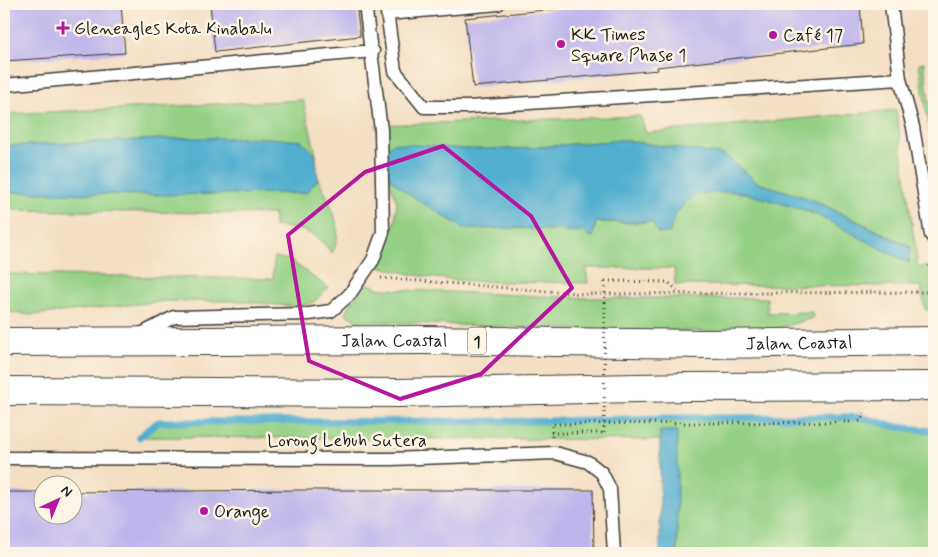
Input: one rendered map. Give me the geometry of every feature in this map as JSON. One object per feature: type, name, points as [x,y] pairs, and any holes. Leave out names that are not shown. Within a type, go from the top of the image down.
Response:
[{"type":"highway","name":"Jalan Coastal","points":[[4,342],[423,340],[703,344],[934,341]]},
{"type":"highway","points":[[10,389],[398,393],[687,387],[934,386]]},
{"type":"lane","points":[[128,341],[174,317],[309,314],[331,311],[349,295],[363,276],[373,260],[383,232],[382,130],[366,4]]},
{"type":"lane","points":[[498,4],[387,9],[395,71],[424,107],[468,108],[900,78]]},
{"type":"lane","points":[[891,4],[900,78],[913,127],[931,235],[934,239]]},
{"type":"lane","points":[[4,85],[373,51]]},
{"type":"lane","name":"Lorong Lebuh Sutera","points":[[4,458],[391,458],[555,453],[588,462],[602,473],[607,480],[610,489],[614,553]]},
{"type":"path","points":[[929,266],[934,263]]},
{"type":"path","points":[[363,276],[585,294],[932,292],[930,281]]},
{"type":"path","points":[[681,294],[668,282],[605,281],[604,433],[551,433],[552,424],[851,422],[861,421],[864,413]]},
{"type":"highlighted area","points":[[443,146],[531,216],[572,288],[481,374],[400,399],[309,361],[288,235],[365,172]]},
{"type":"green space","points":[[924,62],[929,103],[934,115],[934,161],[919,63]]},
{"type":"green space","points":[[303,100],[316,155],[302,141],[185,138],[4,146],[4,114]]},
{"type":"green space","points":[[896,110],[918,267],[934,266],[934,313],[925,309],[921,286],[675,285],[674,268],[586,268],[588,283],[481,282],[428,277],[376,265],[394,226],[397,202],[387,176],[408,193],[465,229],[520,228],[582,232],[592,237],[596,222],[637,223],[656,220],[675,213],[692,197],[698,194],[723,191],[750,194],[807,211],[862,237],[909,263],[910,246],[811,199],[758,183],[724,155],[621,140],[516,149],[384,153],[376,125],[640,116],[646,133]]},
{"type":"green space","points":[[318,179],[327,196],[337,225],[336,244],[332,253],[319,239],[307,232],[274,226],[274,214],[4,210],[4,192],[306,193]]},
{"type":"green space","points":[[274,257],[290,260],[328,288],[314,302],[298,307],[241,301],[167,301],[31,315],[4,311],[4,274],[273,279]]},
{"type":"green space","points":[[365,283],[382,289],[585,298],[767,298],[768,313],[812,312],[813,318],[765,332],[588,330],[356,321],[345,313]]},
{"type":"green space","points":[[860,417],[897,427],[934,431],[934,553],[677,553],[676,431],[660,432],[660,440],[139,437],[158,422],[547,421]]},
{"type":"water","points":[[185,138],[268,138],[302,141],[316,155],[318,179],[306,193],[147,195],[4,192],[4,146]]},
{"type":"water","points":[[621,140],[724,155],[758,183],[811,199],[910,247],[909,263],[811,212],[737,191],[695,194],[676,213],[669,233],[658,233],[652,222],[596,222],[593,237],[582,232],[520,228],[465,229],[407,193],[387,176],[384,153],[393,143],[465,149],[516,149]]},
{"type":"water","points":[[660,431],[677,431],[677,553],[660,553]]},
{"type":"building","name":"Gleneagles Kota Kinabalu","points":[[4,4],[121,4],[125,53],[4,61]]},
{"type":"building","points":[[210,4],[356,4],[360,36],[215,52]]},
{"type":"building","points":[[604,4],[860,4],[863,44],[657,67],[658,70],[473,87],[465,18]]},
{"type":"building","points":[[593,490],[594,553],[4,553],[4,492],[32,492],[32,524],[82,524],[82,492]]},
{"type":"waterway","points":[[139,437],[158,422],[547,421],[668,418],[860,417],[897,427],[934,431]]},
{"type":"place","name":"Gleneagles Kota Kinabalu","points":[[63,28]]},
{"type":"place","name":"Café 17","points":[[773,35]]},
{"type":"place","name":"KK Times Square Phase 1","points":[[561,44]]},
{"type":"place","name":"Orange","points":[[204,511]]}]
